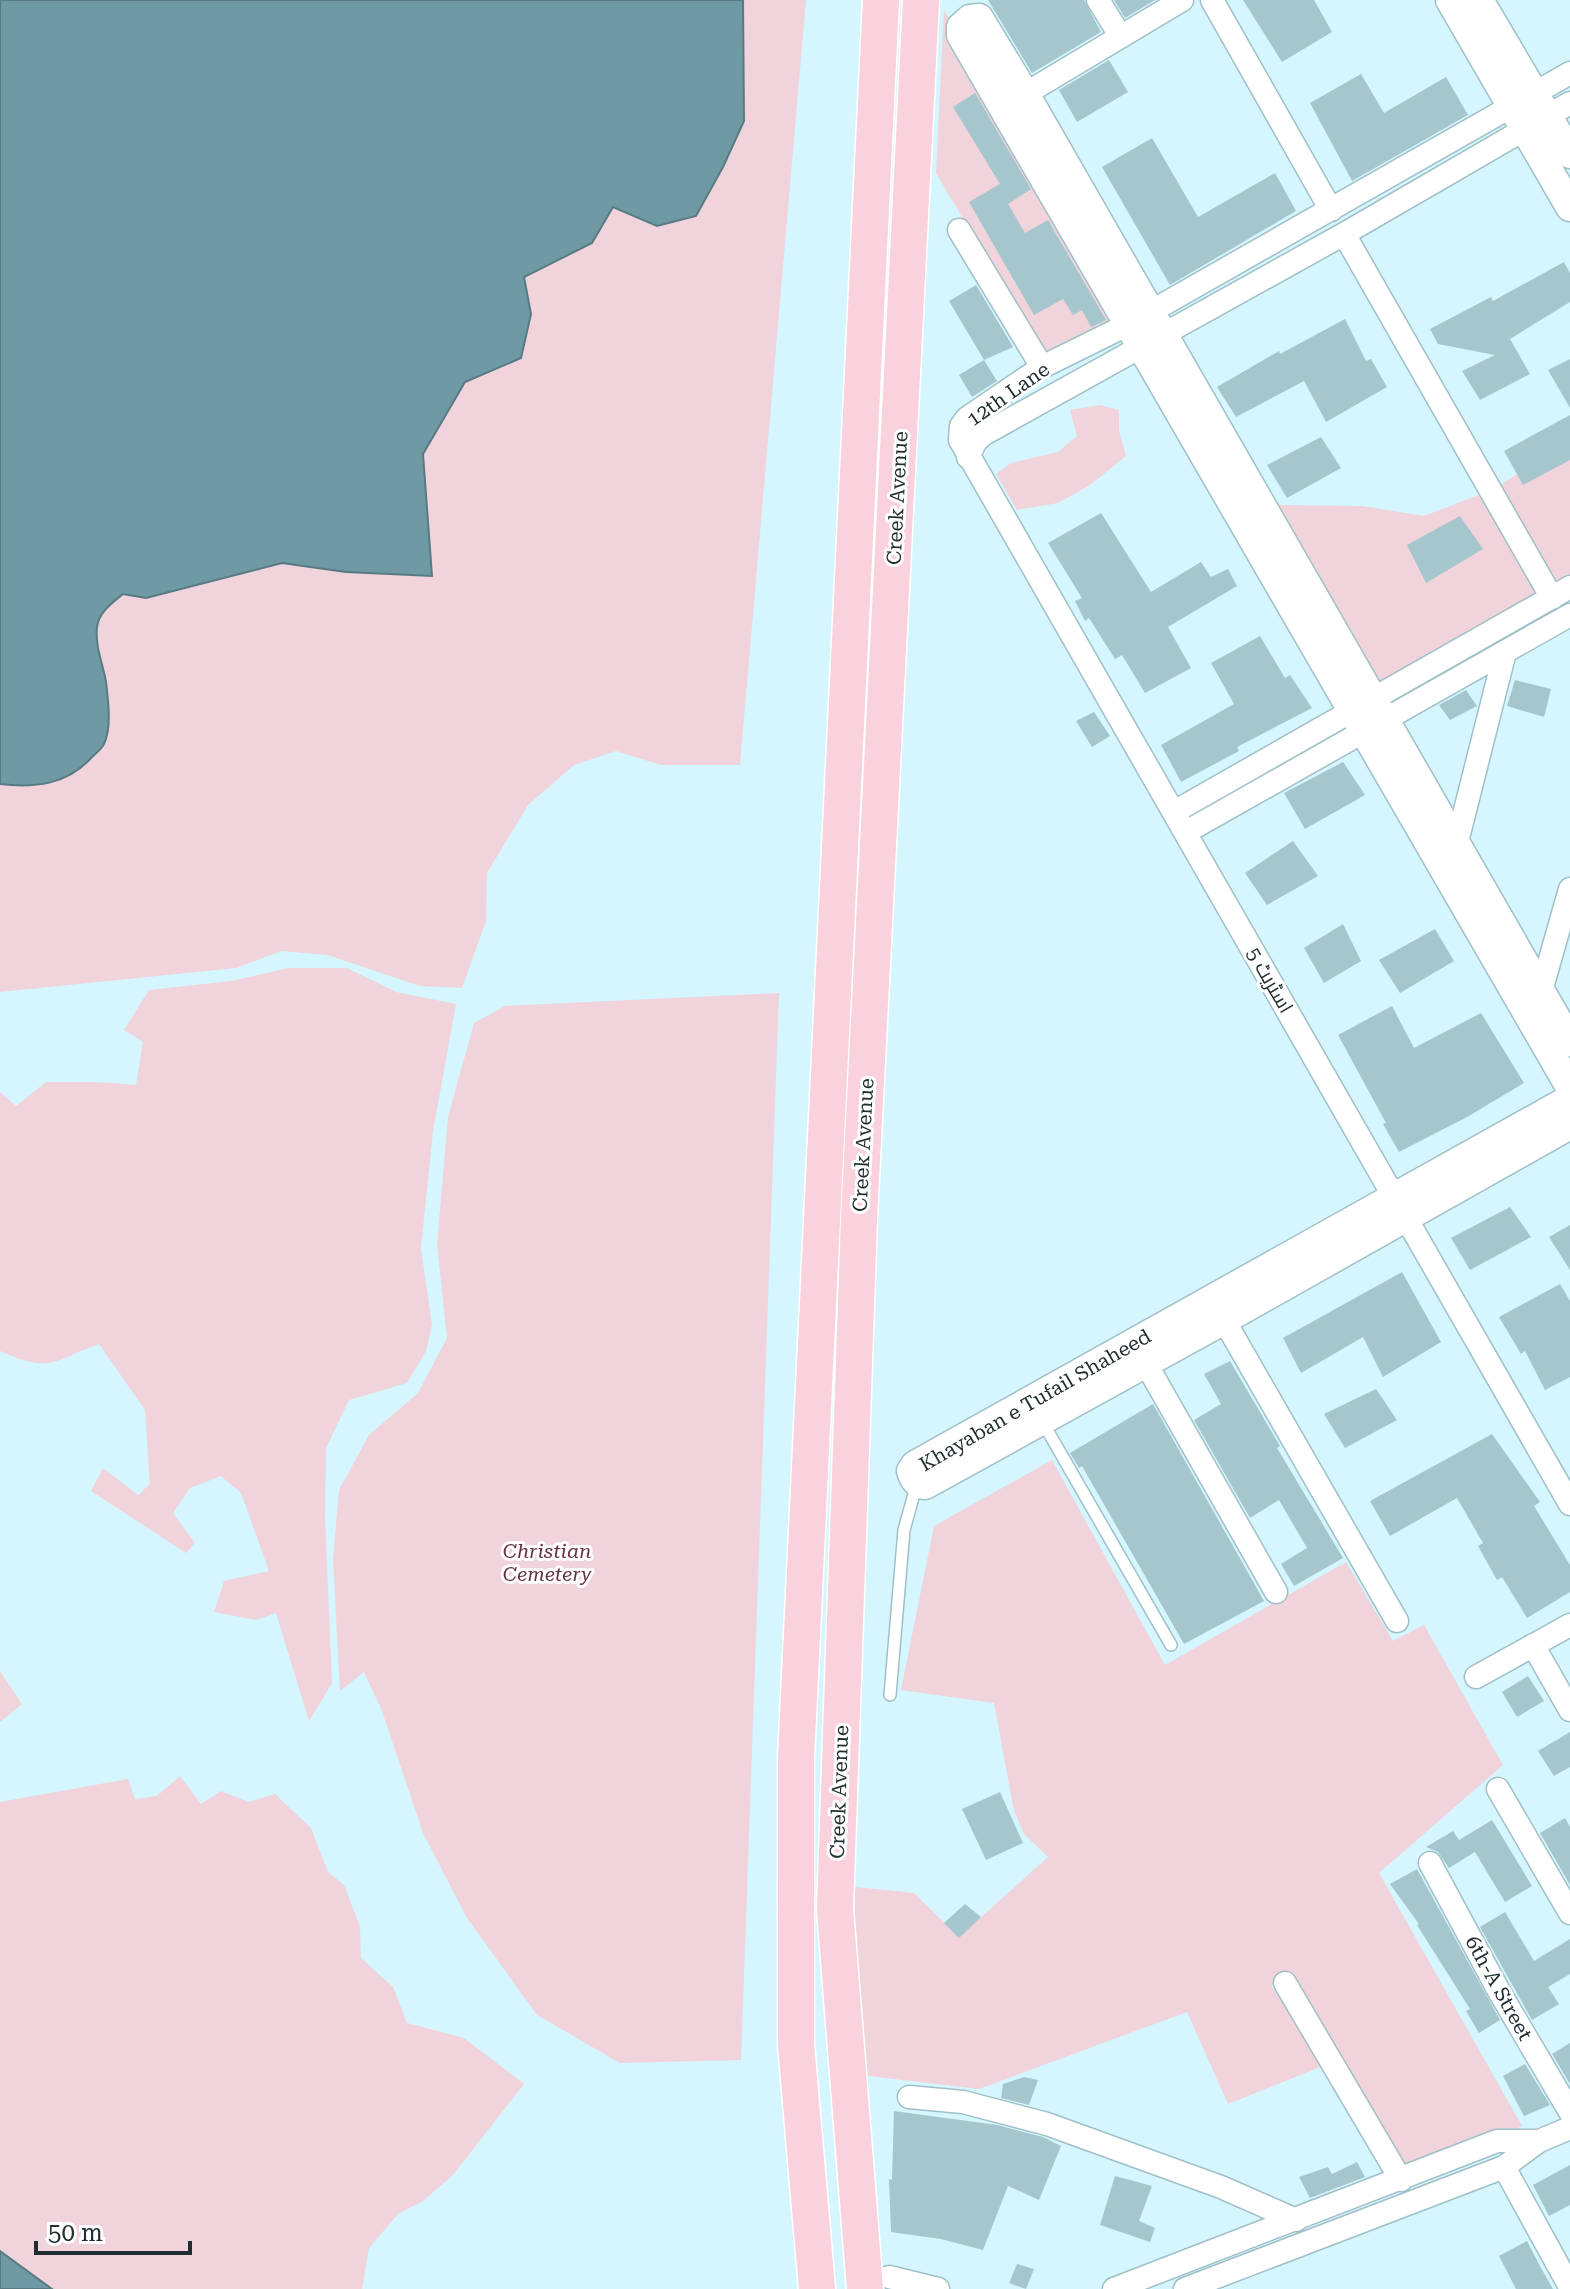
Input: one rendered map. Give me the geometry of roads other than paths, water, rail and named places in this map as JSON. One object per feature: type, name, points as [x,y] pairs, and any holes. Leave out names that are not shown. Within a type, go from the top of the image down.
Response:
[{"type":"main road","name":"Creek Avenue","points":[[817,2289],[796,2044],[796,1758],[881,0]]},
{"type":"main road","name":"Creek Avenue","points":[[877,2283],[835,1909],[859,1218],[921,0]]},
{"type":"street","points":[[1098,0],[1121,37]]},
{"type":"street","points":[[1025,94],[1182,0]]},
{"type":"street","points":[[1212,0],[1331,210]]},
{"type":"street","points":[[1450,0],[1538,109],[1570,154]]},
{"type":"street","points":[[1479,0],[1538,109],[1570,207]]},
{"type":"street","points":[[1146,328],[1025,94],[979,18],[965,22],[961,35],[1146,328],[1370,716],[1570,1087]]},
{"type":"street","name":"12th Lane","points":[[968,457],[960,440],[961,426],[967,418],[1042,367],[1146,328],[1344,234],[1538,109],[1570,73]]},
{"type":"street","name":"12th Lane","points":[[968,457],[976,441],[984,434],[1331,210],[1538,109]]},
{"type":"street","points":[[959,230],[1042,367]]},
{"type":"street","points":[[1186,832],[1561,592],[1344,234]]},
{"type":"street","name":"اسٹریٹ 5","points":[[968,457],[1570,1504]]},
{"type":"street","points":[[1174,812],[1505,652],[1570,615]]},
{"type":"street","points":[[1457,842],[1505,652]]},
{"type":"street","points":[[1370,716],[1457,842],[1570,1042]]},
{"type":"street","points":[[1541,991],[1570,889]]},
{"type":"street","name":"Khayaban e Tufail Shaheed","points":[[1570,1099],[1398,1208],[1224,1320],[925,1485],[917,1483],[911,1471],[915,1465],[1398,1208],[1570,1125]]},
{"type":"street","points":[[1224,1320],[1397,1621]]},
{"type":"street","points":[[1145,1362],[1276,1592]]},
{"type":"street","points":[[1476,1677],[1570,1625]]},
{"type":"street","points":[[1533,1645],[1570,1710]]},
{"type":"street","points":[[1498,1789],[1570,1913]]},
{"type":"street","name":"6th-A Street","points":[[1430,1863],[1500,1993],[1570,2112]]},
{"type":"street","points":[[1285,1983],[1401,2180]]},
{"type":"street","points":[[909,2097],[963,2102],[1047,2124],[1221,2187],[1296,2220]]},
{"type":"street","points":[[1185,2289],[1504,2167],[1539,2141],[1570,2128]]},
{"type":"street","points":[[1114,2289],[1497,2141],[1539,2141]]},
{"type":"street","points":[[1504,2167],[1570,2287]]},
{"type":"street","points":[[877,2283],[938,2289]]},
{"type":"lane","points":[[1042,1421],[1171,1645]]},
{"type":"lane","points":[[890,1695],[904,1530],[917,1483]]},
{"type":"water","points":[[0,0],[743,0],[744,121],[696,216],[657,226],[613,207],[592,243],[524,277],[531,314],[521,358],[465,382],[423,454],[432,576],[346,572],[282,563],[146,598],[123,594],[103,612],[97,627],[108,705],[108,730],[104,744],[71,774],[37,785],[0,784]]},
{"type":"water","points":[[0,2251],[52,2289],[0,2289]]},
{"type":"park label","name":"Christian Cemetery","points":[[547,1562]]}]
